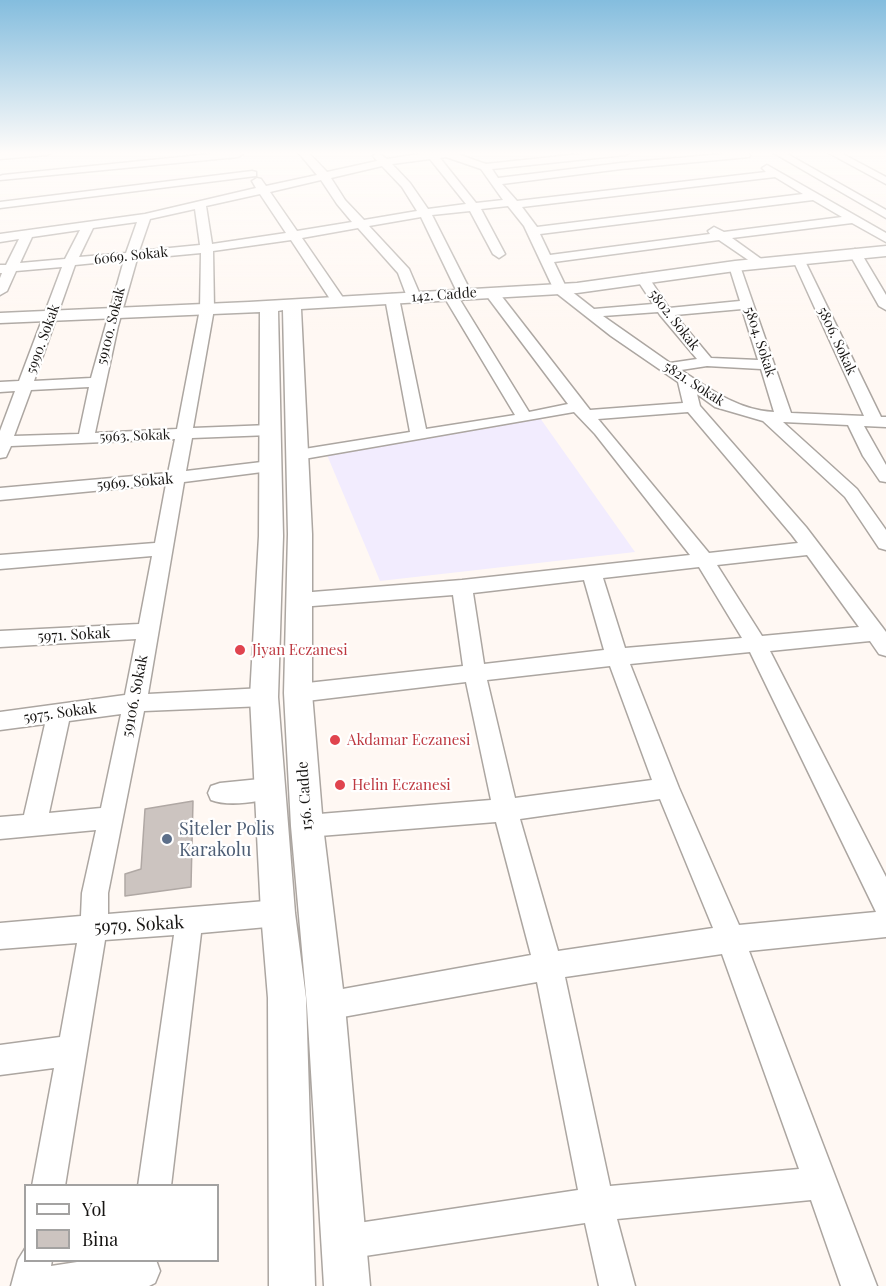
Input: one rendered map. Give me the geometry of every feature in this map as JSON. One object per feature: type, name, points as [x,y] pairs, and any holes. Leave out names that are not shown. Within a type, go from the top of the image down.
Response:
[{"type":"street","points":[[0,238],[168,212]]},
{"type":"street","name":"59106. Sokak","points":[[48,1184],[94,927],[95,893],[135,703],[207,309],[207,249],[201,212]]},
{"type":"street","points":[[279,212],[339,302]]},
{"type":"street","points":[[351,212],[404,272],[414,297]]},
{"type":"street","name":"6069. Sokak","points":[[6,269],[207,249],[432,212]]},
{"type":"street","points":[[476,212],[500,254]]},
{"type":"street","points":[[519,212],[533,231],[560,289]]},
{"type":"street","points":[[533,231],[677,212]]},
{"type":"street","points":[[686,212],[760,264]]},
{"type":"street","points":[[841,212],[886,238]]},
{"type":"street","points":[[424,213],[457,294],[525,418]]},
{"type":"street","name":"59100. Sokak","points":[[86,438],[113,313],[130,256],[145,217]]},
{"type":"street","points":[[546,259],[853,219]]},
{"type":"street","name":"5990. Sokak","points":[[2,446],[70,262],[88,226]]},
{"type":"street","points":[[0,291],[6,269],[27,235]]},
{"type":"street","name":"142. Cadde","points":[[0,318],[560,289],[735,266],[886,251]]},
{"type":"street","points":[[855,254],[886,306]]},
{"type":"street","name":"5806. Sokak","points":[[799,260],[880,422]]},
{"type":"street","name":"5804. Sokak","points":[[735,266],[767,365],[776,417]]},
{"type":"street","name":"5802. Sokak","points":[[642,278],[707,362]]},
{"type":"street","name":"5821. Sokak","points":[[560,289],[667,368],[721,404],[776,417],[880,422]]},
{"type":"street","points":[[491,292],[582,411],[704,560],[756,643],[886,905]]},
{"type":"street","points":[[392,298],[419,435]]},
{"type":"street","points":[[591,313],[748,304]]},
{"type":"street","name":"156. Cadde","points":[[281,305],[270,430],[284,461],[300,534],[298,693],[307,826],[326,1006],[347,1286]]},
{"type":"street","name":"156. Cadde","points":[[281,305],[284,461],[271,536],[264,697],[278,913],[287,998],[292,1286]]},
{"type":"street","name":"5802. Sokak","points":[[667,368],[707,362],[767,365]]},
{"type":"street","points":[[685,380],[692,407],[812,548],[882,641]]},
{"type":"street","points":[[0,387],[98,382]]},
{"type":"street","name":"5969. Sokak","points":[[0,494],[176,478],[525,418],[582,411],[692,407]]},
{"type":"street","points":[[776,417],[851,493],[886,544]]},
{"type":"street","points":[[854,421],[871,456],[886,477]]},
{"type":"street","name":"5963. Sokak","points":[[2,446],[86,438],[270,430]]},
{"type":"street","points":[[300,600],[462,586],[812,548]]},
{"type":"street","points":[[0,562],[163,549]]},
{"type":"street","points":[[591,572],[617,657],[667,788],[731,939],[859,1286]]},
{"type":"street","points":[[462,586],[475,675],[505,810],[548,966],[597,1204],[617,1286]]},
{"type":"street","name":"5971. Sokak","points":[[0,639],[148,631]]},
{"type":"street","points":[[298,693],[756,643],[882,641]]},
{"type":"street","name":"5975. Sokak","points":[[0,722],[135,703],[264,697]]},
{"type":"street","points":[[34,825],[58,713]]},
{"type":"street","points":[[220,793],[270,788]]},
{"type":"street","points":[[307,826],[505,810],[667,788]]},
{"type":"street","points":[[0,828],[111,818]]},
{"type":"street","name":"5979. Sokak","points":[[0,936],[94,927],[189,923],[278,913]]},
{"type":"street","points":[[154,1184],[189,923]]},
{"type":"street","points":[[326,1006],[548,966],[731,939],[886,924]]},
{"type":"street","points":[[0,1060],[72,1050]]},
{"type":"street","points":[[345,1242],[597,1204],[821,1183]]},
{"type":"street","points":[[35,1262],[30,1286],[142,1273]]},
{"type":"shaded area","points":[[540,418],[635,552],[380,581],[327,455]]},
{"type":"building","name":"Siteler Polis Karakolu","points":[[193,801],[191,887],[125,896],[125,874],[141,869],[145,809]]},
{"type":"place","name":"Jiyan Eczanesi","points":[[240,650]]},
{"type":"place","name":"Akdamar Eczanesi","points":[[335,740]]},
{"type":"place","name":"Helin Eczanesi","points":[[340,785]]},
{"type":"place","name":"Siteler Polis Karakolu","points":[[167,839]]}]
